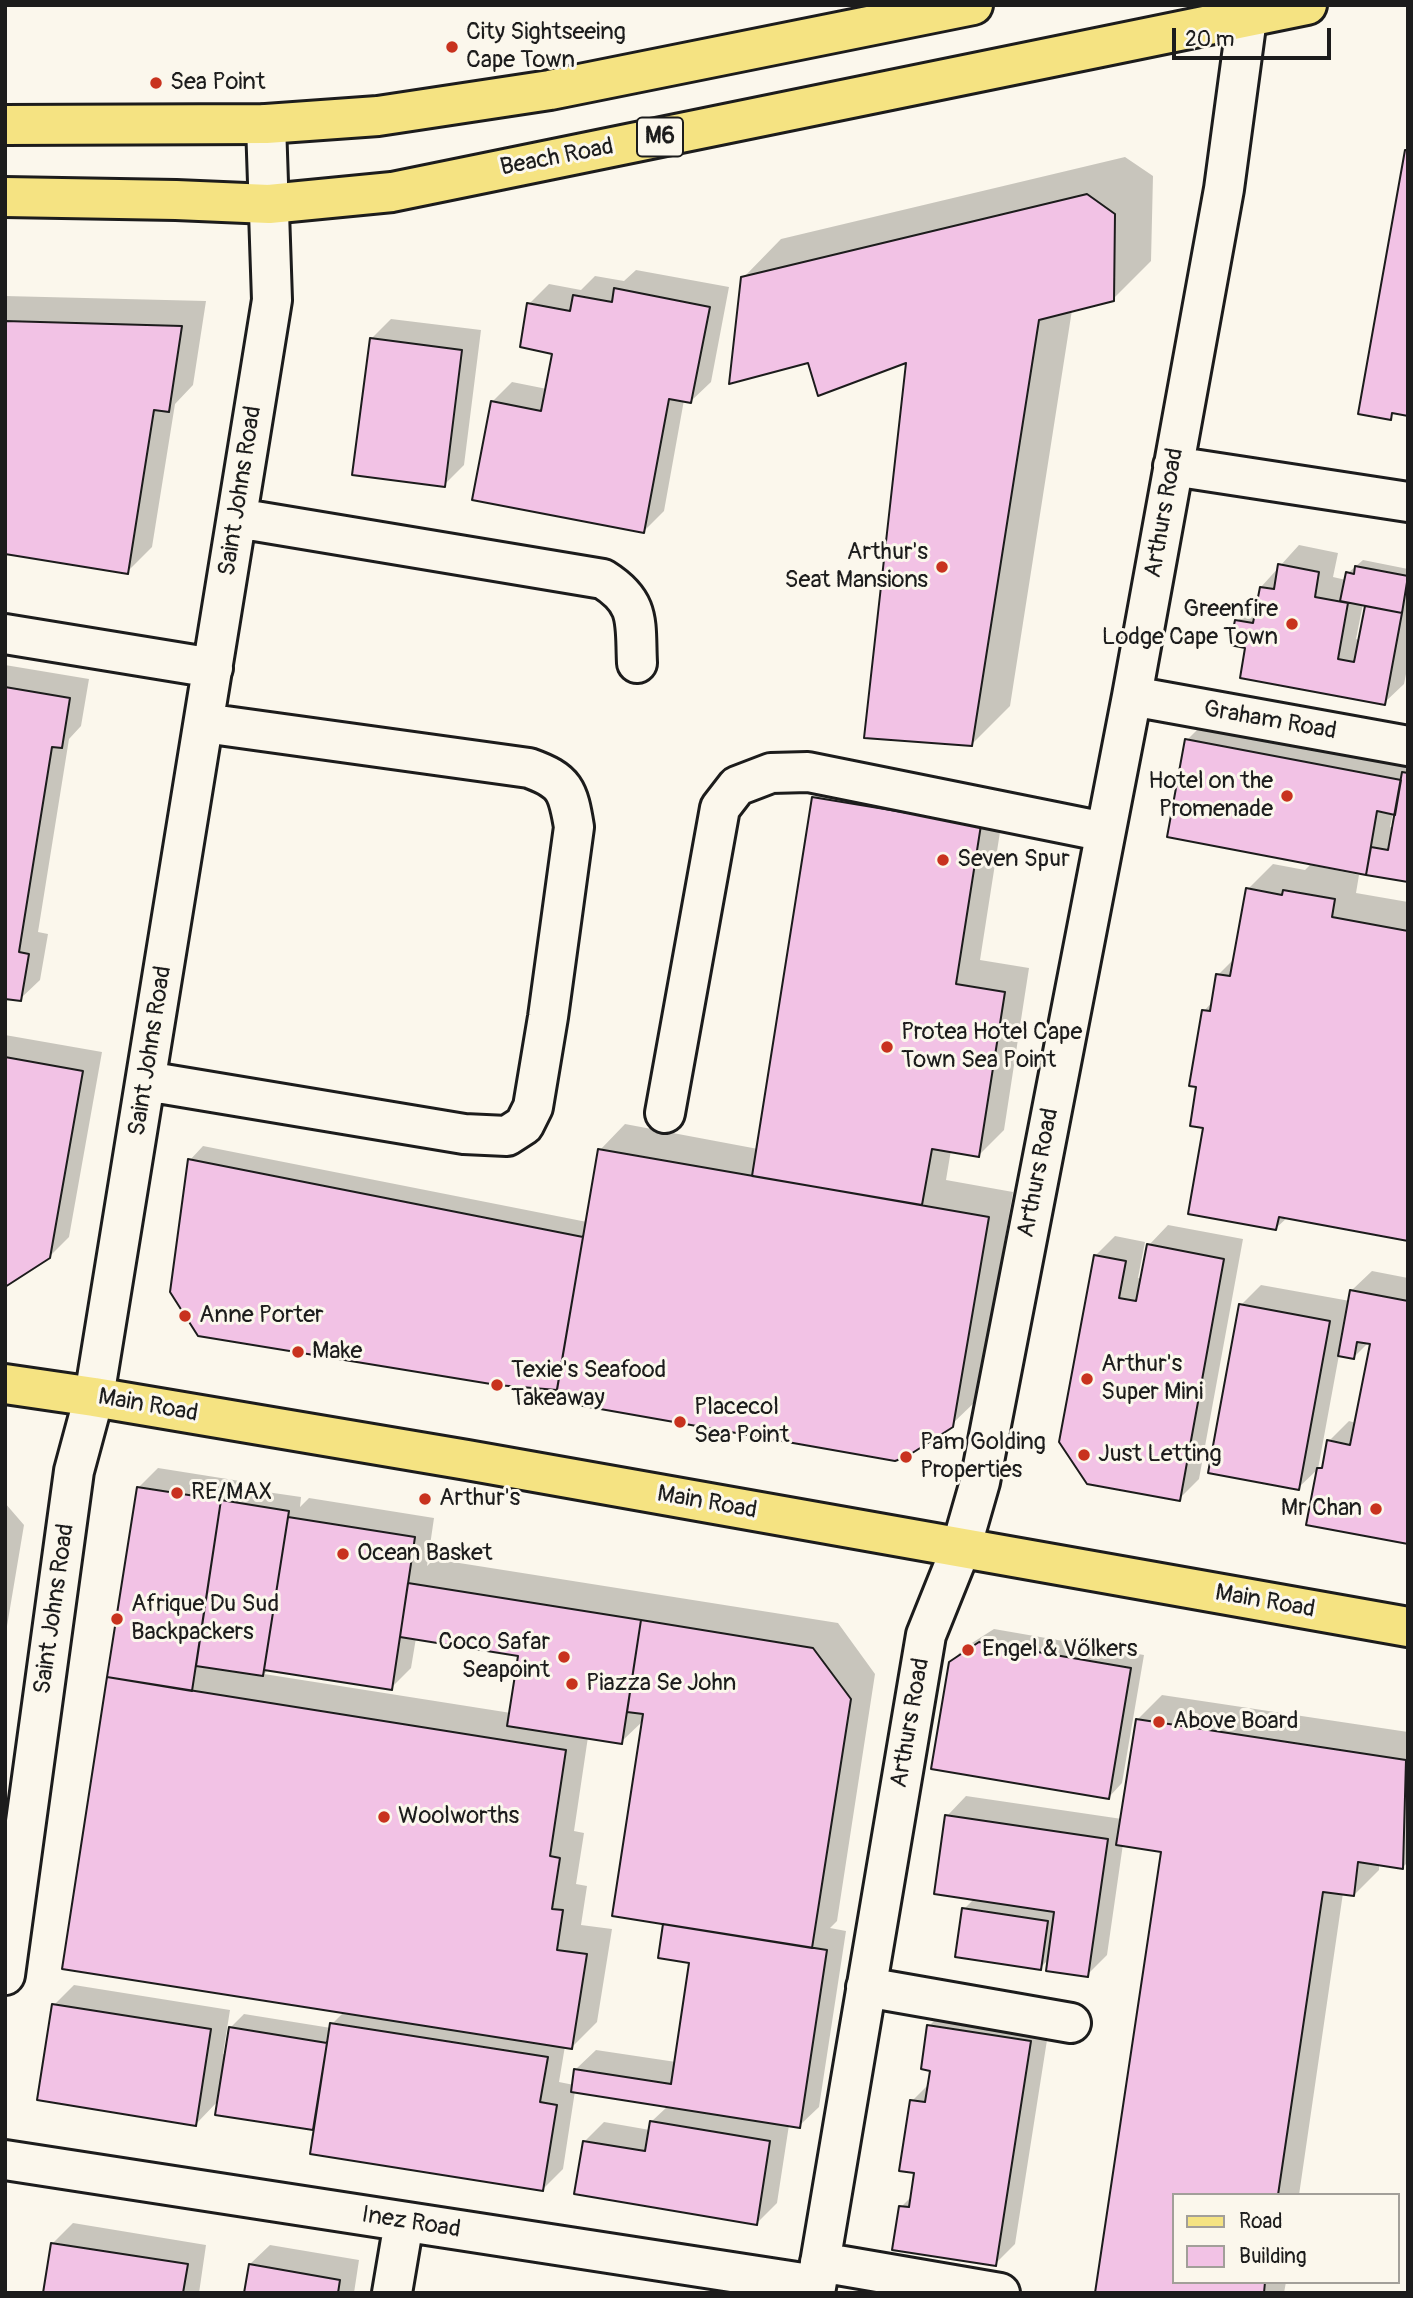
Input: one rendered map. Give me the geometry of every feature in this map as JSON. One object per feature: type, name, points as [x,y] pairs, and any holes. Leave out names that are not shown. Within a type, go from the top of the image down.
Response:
[{"type":"main road","points":[[5,125],[266,124],[378,116],[550,90],[973,5]]},
{"type":"main road","name":"Beach Road","points":[[5,197],[269,204],[392,192],[1247,12],[1307,5]]},
{"type":"main road","name":"Main Road","points":[[5,1384],[94,1397],[1408,1627]]},
{"type":"street","name":"Arthurs Road","points":[[817,2280],[926,1635],[961,1548],[981,1482],[1132,696],[1224,188],[1247,12]]},
{"type":"street","name":"Saint Johns Road","points":[[5,1975],[74,1471],[94,1397],[272,300],[266,124]]},
{"type":"street","points":[[1174,466],[1408,502]]},
{"type":"street","points":[[237,518],[603,579],[619,589],[634,609],[637,663]]},
{"type":"street","points":[[5,634],[213,668]]},
{"type":"street","name":"Graham Road","points":[[1132,696],[1408,746]]},
{"type":"street","points":[[146,1082],[464,1135],[507,1136],[524,1125],[533,1107],[548,1017],[574,827],[569,798],[553,777],[529,768],[204,723]]},
{"type":"street","points":[[665,1112],[720,808],[737,786],[771,773],[808,772],[1105,832]]},
{"type":"street","points":[[866,1987],[1072,2024]]},
{"type":"street","name":"Inez Road","points":[[5,2160],[404,2222],[817,2280],[1000,2293]]},
{"type":"street","points":[[393,2293],[404,2222]]},
{"type":"building","points":[[1405,150],[1408,150],[1408,416],[1392,413],[1391,420],[1358,414]]},
{"type":"building","name":"Arthur's Seat Mansions","points":[[1087,194],[1115,214],[1114,301],[1039,320],[972,746],[864,738],[906,363],[818,396],[808,363],[729,384],[741,277]]},
{"type":"building","points":[[614,288],[710,307],[691,403],[669,399],[644,533],[472,500],[491,401],[541,411],[552,354],[520,347],[527,303],[570,311],[573,295],[612,302]]},
{"type":"building","points":[[5,321],[182,326],[169,412],[154,410],[128,574],[5,554]]},
{"type":"building","points":[[370,338],[462,350],[445,487],[352,475]]},
{"type":"building","points":[[1278,564],[1319,572],[1315,597],[1348,603],[1338,659],[1354,662],[1365,606],[1402,613],[1385,705],[1240,678],[1245,648],[1230,645],[1235,620],[1253,623],[1260,587],[1274,589]]},
{"type":"building","points":[[1355,566],[1408,576],[1402,613],[1340,601],[1346,572],[1354,574]]},
{"type":"building","points":[[5,687],[70,698],[62,748],[52,747],[19,952],[29,954],[21,1001],[5,999]]},
{"type":"building","name":"Hotel on the Promenade","points":[[1185,739],[1401,780],[1395,815],[1377,811],[1366,875],[1167,837]]},
{"type":"building","points":[[1402,772],[1408,773],[1408,882],[1366,875],[1371,847],[1388,850]]},
{"type":"building","points":[[812,797],[981,825],[956,984],[1005,992],[979,1157],[932,1149],[922,1205],[752,1176]]},
{"type":"building","points":[[1246,888],[1282,895],[1283,890],[1335,899],[1332,917],[1408,931],[1408,1241],[1279,1217],[1276,1230],[1188,1214],[1203,1128],[1190,1126],[1196,1087],[1189,1086],[1202,1010],[1210,1011],[1216,974],[1230,976]]},
{"type":"building","points":[[5,1057],[83,1071],[50,1258],[5,1287]]},
{"type":"building","points":[[598,1149],[989,1217],[953,1427],[906,1457],[895,1461],[555,1401]]},
{"type":"building","points":[[188,1159],[583,1237],[557,1390],[497,1385],[198,1336],[170,1292]]},
{"type":"building","points":[[1147,1244],[1224,1259],[1180,1501],[1087,1484],[1059,1442],[1094,1255],[1126,1261],[1119,1298],[1136,1301]]},
{"type":"building","points":[[1350,1290],[1408,1301],[1408,1544],[1306,1525],[1317,1468],[1322,1468],[1327,1440],[1350,1445],[1370,1344],[1357,1342],[1354,1359],[1338,1356]]},
{"type":"building","points":[[1239,1304],[1330,1321],[1299,1490],[1208,1473]]},
{"type":"building","points":[[137,1487],[221,1500],[192,1691],[107,1677]]},
{"type":"building","points":[[221,1500],[289,1511],[263,1676],[196,1666]]},
{"type":"building","points":[[288,1517],[415,1537],[392,1690],[264,1670]]},
{"type":"building","name":"Piazza Se John","points":[[408,1583],[641,1620],[622,1744],[507,1726],[518,1656],[400,1637]]},
{"type":"building","points":[[641,1620],[813,1648],[851,1699],[812,1948],[612,1916],[643,1714],[627,1712]]},
{"type":"building","points":[[979,1642],[1131,1668],[1109,1799],[931,1769],[949,1662]]},
{"type":"building","points":[[107,1677],[566,1750],[550,1856],[560,1858],[552,1909],[563,1910],[557,1950],[587,1954],[572,2049],[62,1969]]},
{"type":"building","points":[[1136,1719],[1406,1760],[1403,1869],[1358,1862],[1354,1896],[1323,1892],[1278,2193],[1172,2193],[1172,2284],[1265,2284],[1264,2293],[1095,2293],[1161,1852],[1116,1845]]},
{"type":"building","points":[[945,1815],[1108,1839],[1088,1977],[1046,1971],[1054,1912],[934,1894]]},
{"type":"building","points":[[962,1908],[1048,1921],[1041,1970],[955,1957]]},
{"type":"building","points":[[663,1924],[827,1950],[800,2128],[571,2092],[574,2069],[671,2084],[689,1963],[658,1958]]},
{"type":"building","points":[[52,2004],[211,2029],[196,2126],[37,2100]]},
{"type":"building","points":[[330,2023],[548,2057],[540,2102],[557,2105],[543,2191],[310,2154]]},
{"type":"building","points":[[927,2025],[1031,2041],[996,2266],[892,2250],[899,2206],[909,2207],[914,2173],[899,2171],[910,2100],[925,2102],[930,2071],[921,2069]]},
{"type":"building","points":[[229,2027],[327,2043],[313,2130],[215,2115]]},
{"type":"building","points":[[650,2121],[770,2141],[757,2225],[574,2194],[583,2141],[645,2151]]},
{"type":"building","points":[[51,2243],[188,2264],[183,2293],[43,2293]]},
{"type":"building","points":[[249,2264],[340,2280],[338,2293],[244,2293]]},
{"type":"place","name":"City Sightseeing Cape Town","points":[[452,47]]},
{"type":"place","name":"Sea Point","points":[[156,83]]},
{"type":"place","name":"Arthur's Seat Mansions","points":[[942,567]]},
{"type":"place","name":"Greenfire Lodge Cape Town","points":[[1292,624]]},
{"type":"place","name":"Hotel on the Promenade","points":[[1287,796]]},
{"type":"place","name":"Seven Spur","points":[[943,860]]},
{"type":"place","name":"Protea Hotel Cape Town Sea Point","points":[[887,1047]]},
{"type":"place","name":"Anne Porter","points":[[185,1316]]},
{"type":"place","name":"Make","points":[[298,1352]]},
{"type":"place","name":"Arthur's Super Mini","points":[[1087,1379]]},
{"type":"place","name":"Texie's Seafood Takeaway","points":[[497,1385]]},
{"type":"place","name":"Placecol Sea Point","points":[[680,1422]]},
{"type":"place","name":"Just Letting","points":[[1084,1455]]},
{"type":"place","name":"Pam Golding Properties","points":[[906,1457]]},
{"type":"place","name":"RE/MAX","points":[[177,1493]]},
{"type":"place","name":"Arthur's","points":[[425,1499]]},
{"type":"place","name":"Mr Chan","points":[[1376,1509]]},
{"type":"place","name":"Ocean Basket","points":[[343,1554]]},
{"type":"place","name":"Afrique Du Sud Backpackers","points":[[117,1619]]},
{"type":"place","name":"Engel & Vőlkers","points":[[968,1650]]},
{"type":"place","name":"Coco Safar Seapoint","points":[[564,1657]]},
{"type":"place","name":"Piazza Se John","points":[[572,1684]]},
{"type":"place","name":"Above Board","points":[[1159,1722]]},
{"type":"place","name":"Woolworths","points":[[384,1817]]}]
